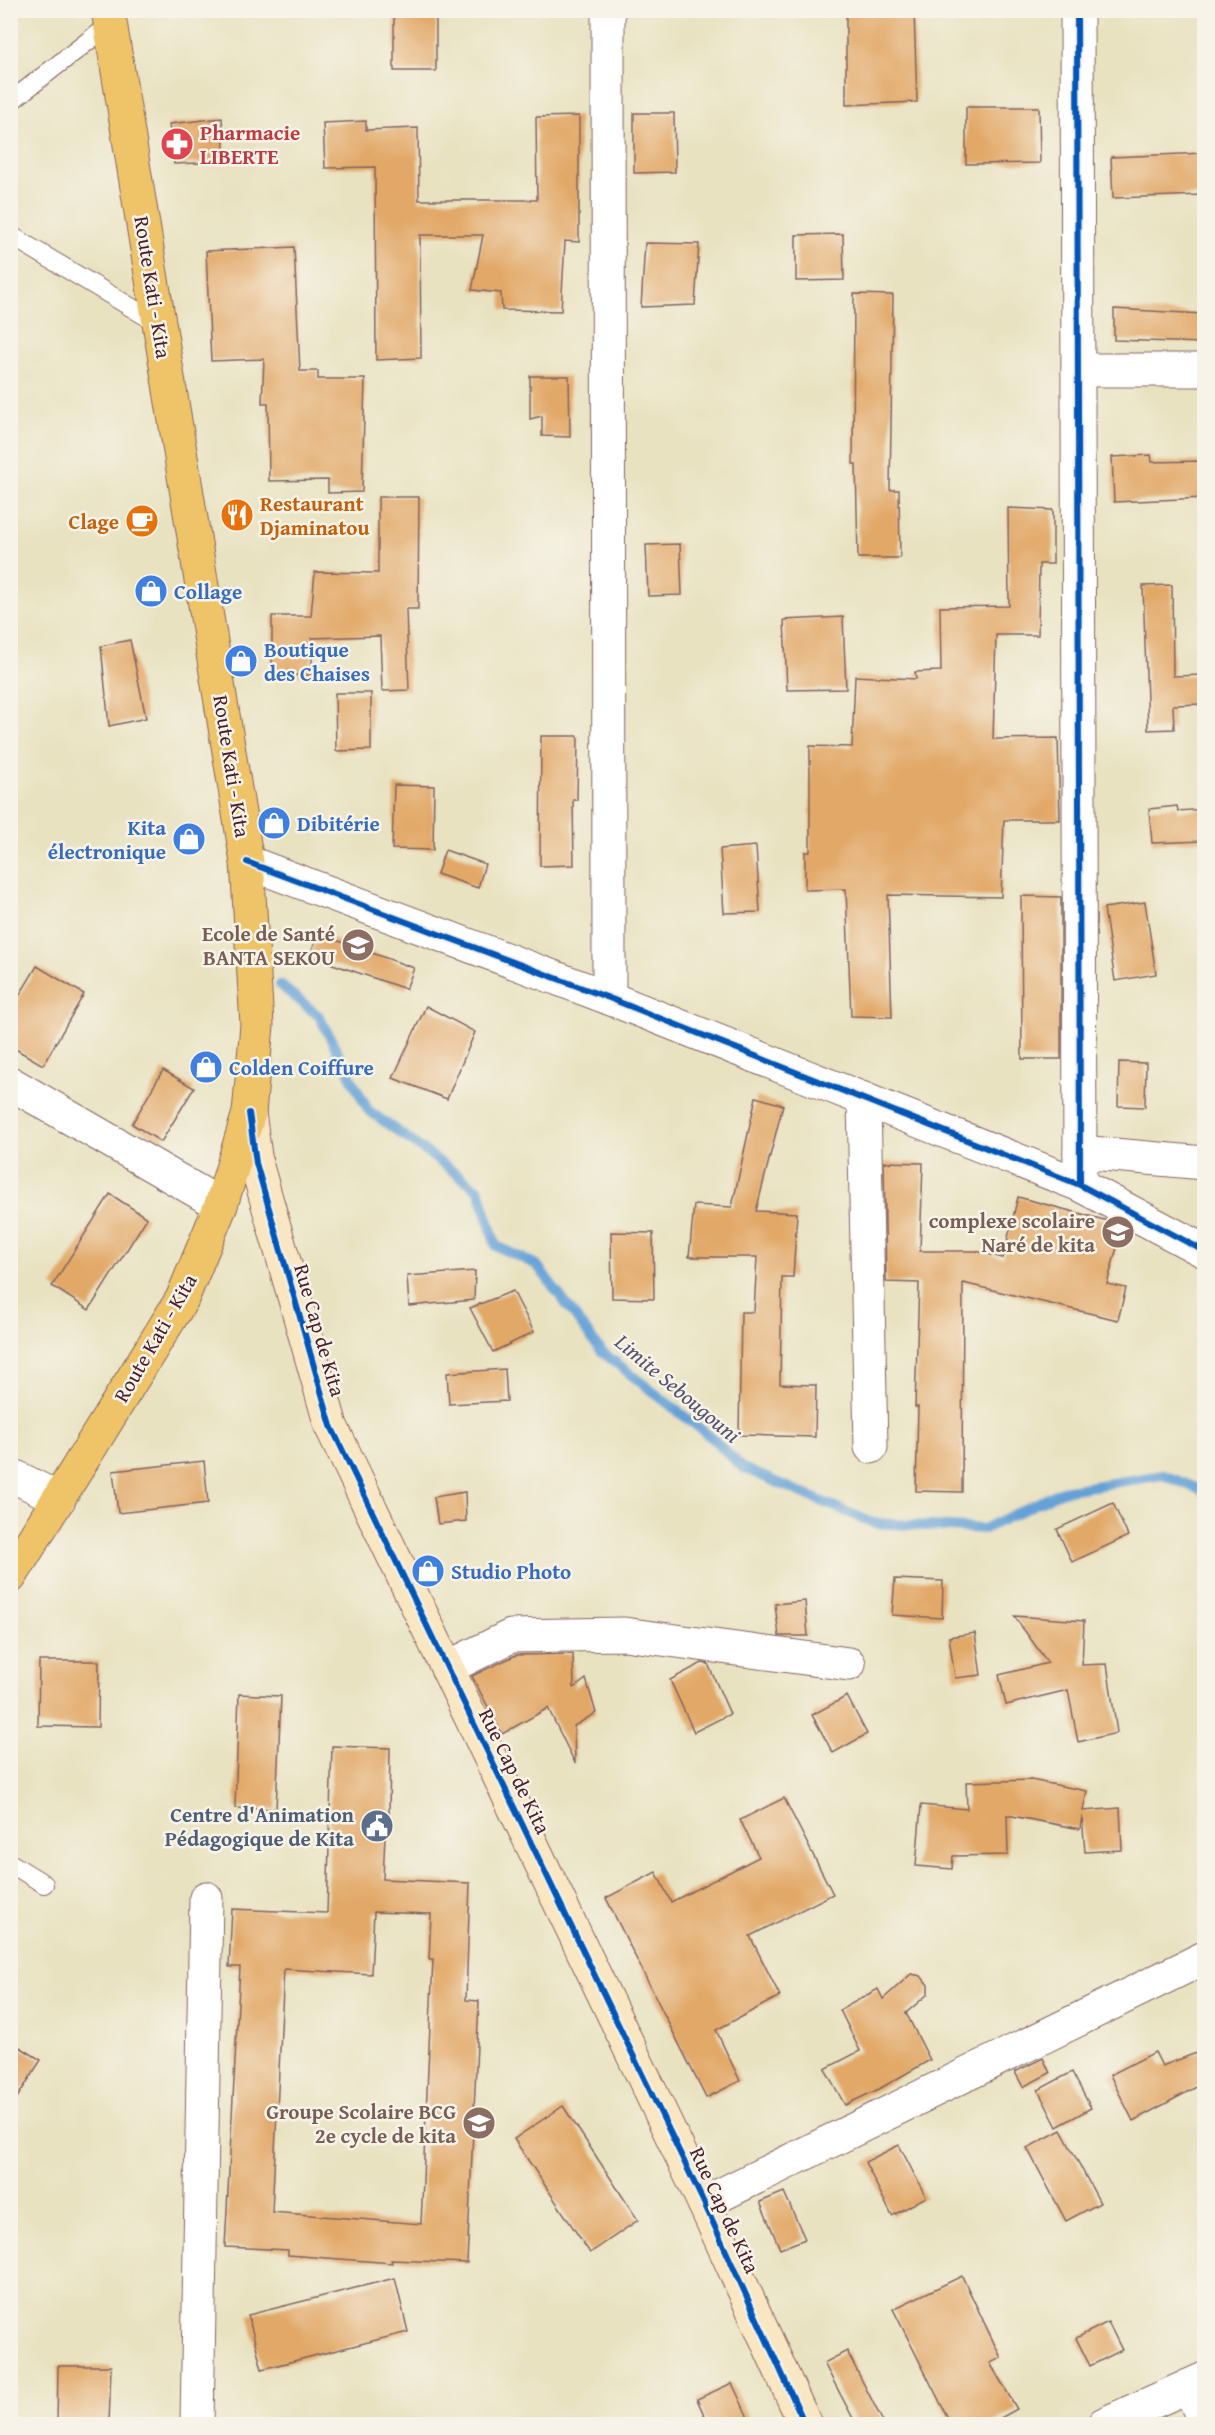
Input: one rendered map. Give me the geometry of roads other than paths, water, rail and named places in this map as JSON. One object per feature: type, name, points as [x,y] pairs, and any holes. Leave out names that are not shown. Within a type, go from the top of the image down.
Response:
[{"type":"main road","name":"Route Kati - Kita","points":[[10,1577],[182,1299],[221,1205],[249,1113],[257,1025],[248,862],[109,17]]},
{"type":"street","points":[[608,10],[609,998]]},
{"type":"street","points":[[1077,10],[1080,1185]]},
{"type":"street","points":[[1078,370],[1204,370]]},
{"type":"street","points":[[248,862],[609,998],[1080,1185],[1204,1251]]},
{"type":"street","points":[[10,1083],[221,1205]]},
{"type":"street","points":[[864,1099],[871,1447]]},
{"type":"street","name":"Rue Cap de Kita","points":[[249,1113],[256,1163],[331,1426],[704,2203],[805,2424]]},
{"type":"street","points":[[1080,1152],[1204,1163]]},
{"type":"street","points":[[10,1474],[59,1499]]},
{"type":"street","points":[[447,1668],[511,1636],[624,1634],[849,1664]]},
{"type":"street","points":[[197,2424],[206,1898]]},
{"type":"street","points":[[704,2203],[1204,1958]]},
{"type":"street","points":[[1104,2424],[1197,2383],[1204,2421]]},
{"type":"lane","points":[[10,102],[109,17]]},
{"type":"lane","points":[[10,236],[159,324]]},
{"type":"lane","points":[[10,1863],[45,1884]]},
{"type":"waterway","name":"Limite Sebougouni","points":[[280,985],[319,1016],[368,1110],[479,1190],[496,1246],[537,1265],[601,1351],[712,1438],[743,1468],[873,1523],[984,1529],[1062,1491],[1163,1475],[1204,1491]]},
{"type":"place","name":"Pharmacie LIBERTE","points":[[177,144]]},
{"type":"place","name":"Restaurant Djaminatou","points":[[237,515]]},
{"type":"place","name":"Clage","points":[[142,521]]},
{"type":"place","name":"Collage","points":[[151,591]]},
{"type":"place","name":"Boutique des Chaises","points":[[241,661]]},
{"type":"place","name":"Dibitérie","points":[[274,823]]},
{"type":"place","name":"Kita électronique","points":[[189,839]]},
{"type":"place","name":"Ecole de Santé BANTA SEKOU","points":[[358,945]]},
{"type":"place","name":"Colden Coiffure","points":[[206,1067]]},
{"type":"place","name":"complexe scolaire Naré de kita","points":[[1118,1232]]},
{"type":"place","name":"Studio Photo","points":[[428,1571]]},
{"type":"place","name":"Centre d'Animation Pédagogique de Kita","points":[[377,1826]]},
{"type":"place","name":"Groupe Scolaire BCG 2e cycle de kita","points":[[479,2123]]}]
